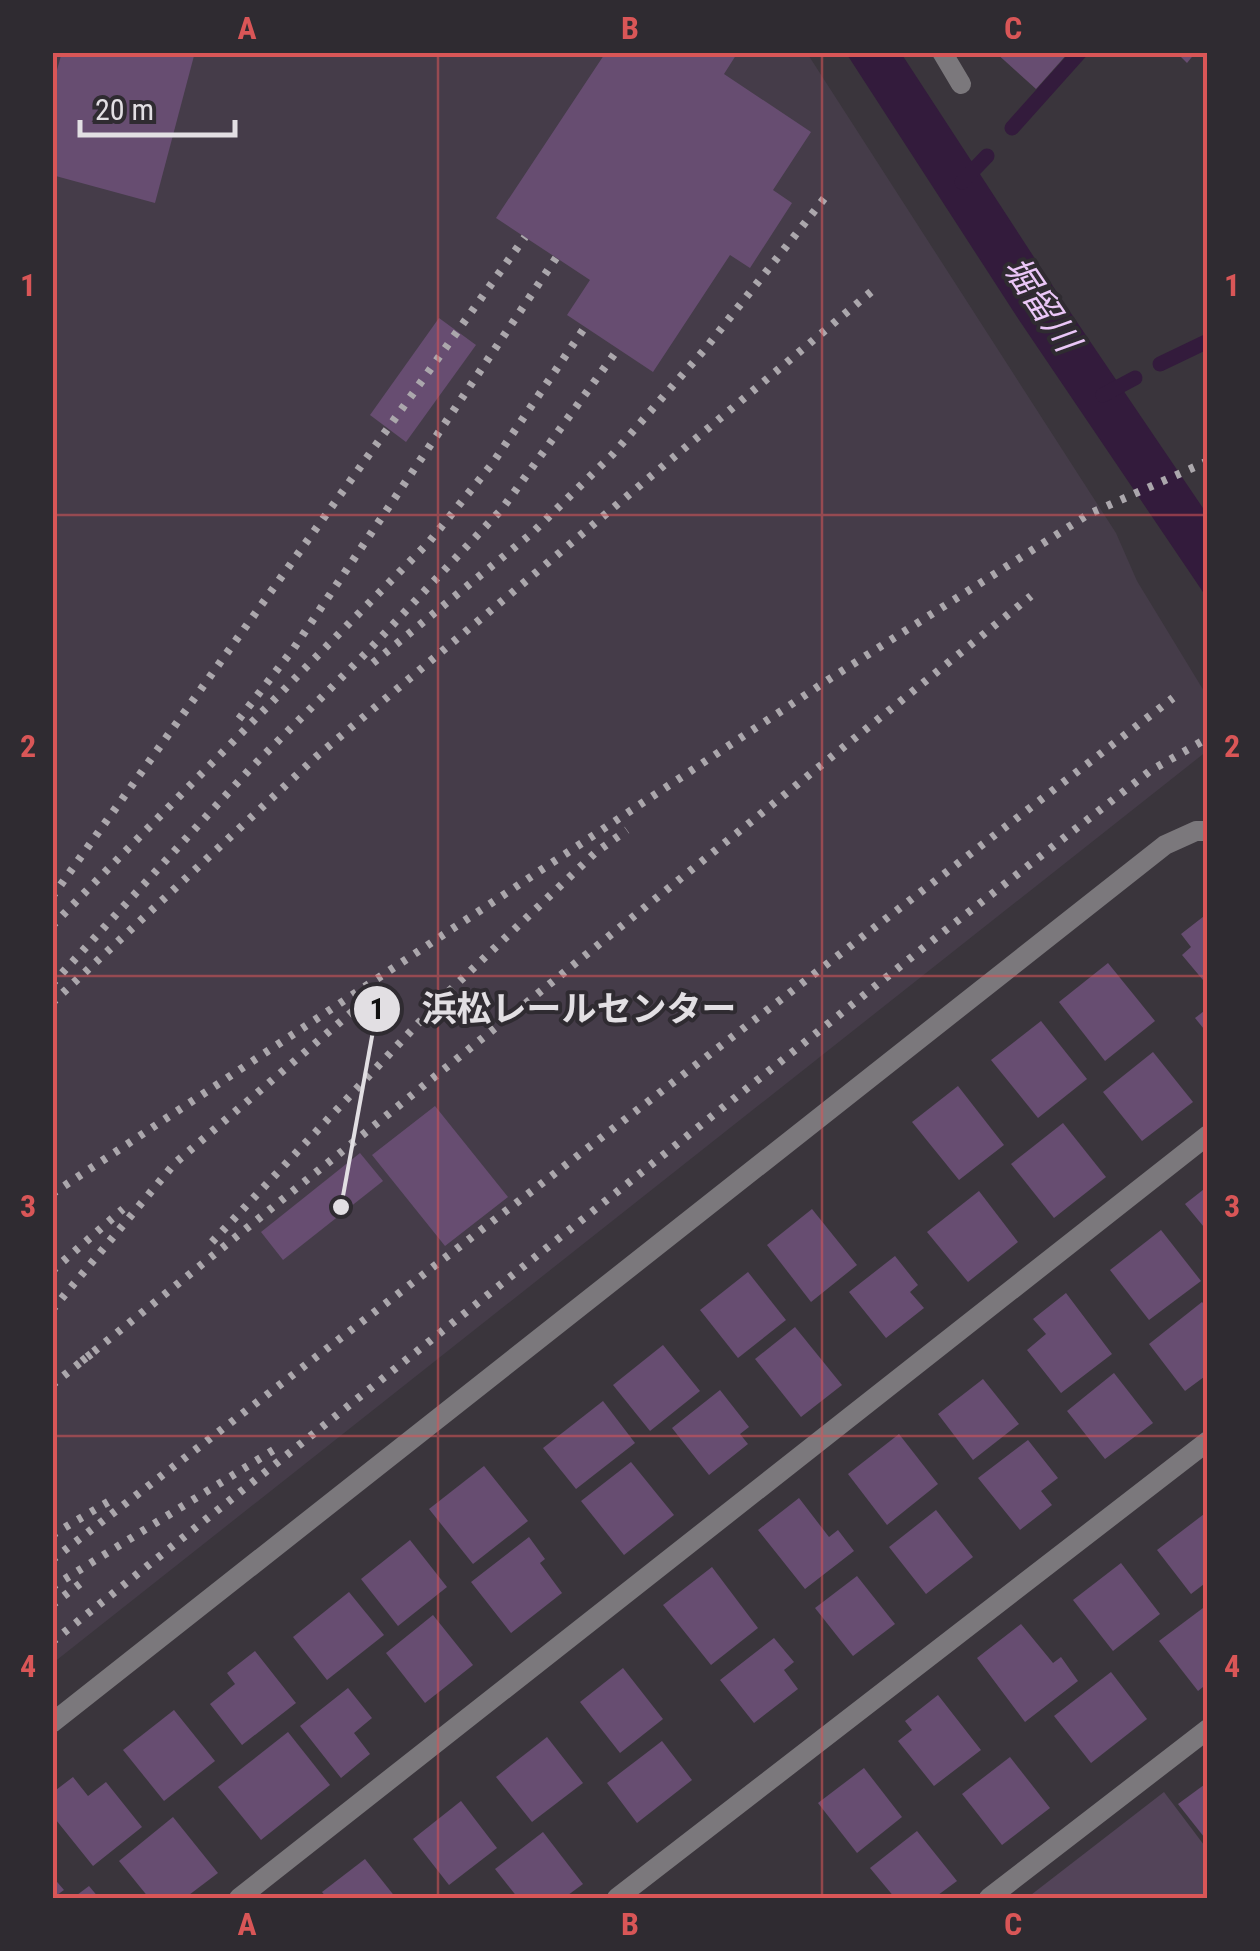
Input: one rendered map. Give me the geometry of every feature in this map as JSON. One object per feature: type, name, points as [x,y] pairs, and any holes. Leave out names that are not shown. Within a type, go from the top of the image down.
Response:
[{"type":"street","points":[[942,52],[961,84]]},
{"type":"street","points":[[52,1722],[1165,845],[1196,831],[1208,830]]},
{"type":"street","points":[[240,1898],[1208,1135]]},
{"type":"street","points":[[616,1898],[1208,1441]]},
{"type":"street","points":[[989,1898],[1208,1730]]},
{"type":"shaded area","points":[[53,53],[807,53],[1116,533],[1137,581],[1207,696],[1207,751],[53,1663]]},
{"type":"shaded area","points":[[1164,1792],[1207,1849],[1207,1898],[1027,1898]]},
{"type":"water","name":"堀留川","points":[[846,53],[901,53],[1207,514],[1207,598],[1019,320]]},
{"type":"building","points":[[62,52],[195,52],[155,203],[52,175],[52,88]]},
{"type":"building","points":[[606,52],[738,52],[724,74],[811,132],[773,190],[792,203],[750,268],[730,255],[653,372],[567,315],[590,280],[496,218]]},
{"type":"building","points":[[995,52],[1069,52],[1036,89]]},
{"type":"building","points":[[1176,52],[1196,52],[1187,63]]},
{"type":"building","points":[[439,318],[476,345],[406,442],[370,415]]},
{"type":"building","points":[[1208,913],[1208,986],[1182,955],[1191,947],[1181,934]]},
{"type":"building","points":[[1108,963],[1155,1021],[1105,1061],[1059,1002]]},
{"type":"building","points":[[1208,1008],[1208,1034],[1195,1018]]},
{"type":"building","points":[[1041,1021],[1087,1079],[1038,1118],[991,1060]]},
{"type":"building","points":[[1153,1052],[1193,1102],[1142,1141],[1103,1092]]},
{"type":"building","points":[[958,1086],[1004,1145],[959,1180],[912,1122]]},
{"type":"building","points":[[435,1106],[508,1197],[445,1246],[372,1155]]},
{"type":"building","points":[[1063,1123],[1106,1177],[1054,1218],[1011,1164]]},
{"type":"building","points":[[360,1153],[383,1181],[283,1260],[261,1232]]},
{"type":"building","points":[[1208,1186],[1208,1232],[1185,1204]]},
{"type":"building","points":[[979,1191],[1018,1242],[968,1282],[927,1232]]},
{"type":"building","points":[[812,1209],[857,1265],[811,1302],[767,1245]]},
{"type":"building","points":[[1161,1230],[1201,1281],[1149,1320],[1110,1270]]},
{"type":"building","points":[[895,1256],[918,1285],[910,1292],[924,1308],[886,1338],[849,1292]]},
{"type":"building","points":[[748,1272],[786,1320],[738,1358],[700,1310]]},
{"type":"building","points":[[1066,1293],[1112,1354],[1061,1393],[1027,1350],[1046,1334],[1033,1319]]},
{"type":"building","points":[[1202,1302],[1208,1309],[1208,1374],[1185,1391],[1149,1344]]},
{"type":"building","points":[[795,1327],[842,1385],[801,1417],[755,1359]]},
{"type":"building","points":[[663,1345],[700,1391],[650,1431],[613,1385]]},
{"type":"building","points":[[1114,1373],[1153,1423],[1105,1459],[1067,1411]]},
{"type":"building","points":[[983,1379],[1019,1424],[973,1460],[938,1414]]},
{"type":"building","points":[[720,1390],[749,1427],[740,1434],[748,1444],[709,1475],[672,1428]]},
{"type":"building","points":[[603,1401],[635,1443],[576,1489],[543,1448]]},
{"type":"building","points":[[899,1434],[938,1484],[887,1525],[848,1474]]},
{"type":"building","points":[[1028,1440],[1058,1478],[1041,1491],[1052,1505],[1020,1530],[978,1478]]},
{"type":"building","points":[[631,1462],[674,1515],[624,1555],[581,1501]]},
{"type":"building","points":[[484,1466],[528,1521],[473,1564],[429,1509]]},
{"type":"building","points":[[799,1498],[829,1537],[838,1530],[854,1551],[805,1589],[758,1530]]},
{"type":"building","points":[[936,1510],[973,1557],[926,1594],[889,1547]]},
{"type":"building","points":[[1208,1511],[1208,1581],[1191,1594],[1157,1550]]},
{"type":"building","points":[[529,1537],[545,1559],[540,1563],[562,1593],[511,1633],[471,1582]]},
{"type":"building","points":[[410,1540],[447,1587],[398,1626],[361,1579]]},
{"type":"building","points":[[1121,1563],[1160,1614],[1113,1651],[1073,1600]]},
{"type":"building","points":[[712,1567],[758,1628],[711,1665],[663,1605]]},
{"type":"building","points":[[857,1576],[895,1624],[853,1656],[815,1608]]},
{"type":"building","points":[[349,1592],[384,1635],[327,1680],[293,1637]]},
{"type":"building","points":[[1203,1608],[1208,1614],[1208,1683],[1198,1691],[1159,1641]]},
{"type":"building","points":[[433,1615],[473,1665],[425,1703],[386,1653]]},
{"type":"building","points":[[1021,1624],[1053,1663],[1061,1657],[1078,1681],[1025,1722],[977,1658]]},
{"type":"building","points":[[774,1638],[794,1662],[784,1670],[798,1689],[754,1723],[720,1680]]},
{"type":"building","points":[[255,1651],[296,1703],[242,1745],[210,1704],[235,1684],[227,1673]]},
{"type":"building","points":[[623,1668],[663,1719],[620,1753],[580,1702]]},
{"type":"building","points":[[1111,1672],[1147,1719],[1091,1763],[1054,1716]]},
{"type":"building","points":[[348,1688],[372,1718],[354,1733],[370,1754],[341,1778],[300,1726]]},
{"type":"building","points":[[938,1695],[981,1750],[934,1786],[898,1741],[912,1730],[905,1721]]},
{"type":"building","points":[[174,1710],[215,1761],[164,1801],[123,1750]]},
{"type":"building","points":[[288,1732],[330,1785],[261,1840],[218,1787]]},
{"type":"building","points":[[547,1737],[583,1783],[532,1822],[496,1777]]},
{"type":"building","points":[[662,1741],[692,1780],[637,1823],[607,1783]]},
{"type":"building","points":[[1010,1757],[1050,1808],[1002,1845],[962,1794]]},
{"type":"building","points":[[864,1768],[902,1817],[857,1853],[818,1803]]},
{"type":"building","points":[[73,1777],[88,1796],[106,1782],[142,1827],[93,1866],[52,1815],[52,1793]]},
{"type":"building","points":[[1208,1782],[1208,1842],[1178,1804]]},
{"type":"building","points":[[461,1801],[497,1848],[449,1885],[413,1839]]},
{"type":"building","points":[[173,1817],[218,1873],[185,1898],[149,1898],[119,1861]]},
{"type":"building","points":[[917,1831],[957,1881],[934,1898],[895,1898],[870,1868]]},
{"type":"building","points":[[543,1832],[583,1884],[564,1898],[518,1898],[495,1869]]},
{"type":"building","points":[[365,1859],[396,1898],[327,1898],[322,1892]]},
{"type":"building","points":[[52,1876],[64,1890],[53,1898],[52,1898]]},
{"type":"building","points":[[89,1886],[99,1898],[73,1898]]},
{"type":"waterway","points":[[1012,128],[1080,52]]},
{"type":"waterway","points":[[962,182],[987,156]]},
{"type":"waterway","points":[[1160,364],[1208,341]]},
{"type":"waterway","points":[[1103,395],[1135,378]]},
{"type":"railway","points":[[373,663],[531,534],[612,455],[705,349],[827,195]]},
{"type":"railway","points":[[52,897],[525,237]]},
{"type":"railway","points":[[239,719],[294,648],[556,258]]},
{"type":"railway","points":[[52,1003],[317,756],[878,286]]},
{"type":"railway","points":[[52,926],[429,542],[492,464],[585,327]]},
{"type":"railway","points":[[52,984],[250,769],[502,509],[618,349]]},
{"type":"railway","points":[[52,1194],[831,678],[1089,514],[1208,461]]},
{"type":"railway","points":[[82,1361],[1031,596]]},
{"type":"railway","points":[[52,1560],[1173,698]]},
{"type":"railway","points":[[52,1642],[952,925],[1150,771],[1208,738]]},
{"type":"railway","points":[[212,1242],[445,995],[595,853],[627,830]]},
{"type":"railway","points":[[52,1310],[175,1163],[359,1006]]},
{"type":"railway","points":[[52,1271],[123,1209]]},
{"type":"railway","points":[[52,1385],[91,1354]]},
{"type":"railway","points":[[52,1587],[280,1446]]},
{"type":"railway","points":[[52,1535],[113,1499]]},
{"type":"railway","points":[[52,1605],[81,1583]]},
{"type":"place","name":"浜松レールセンター","points":[[341,1207]]}]
